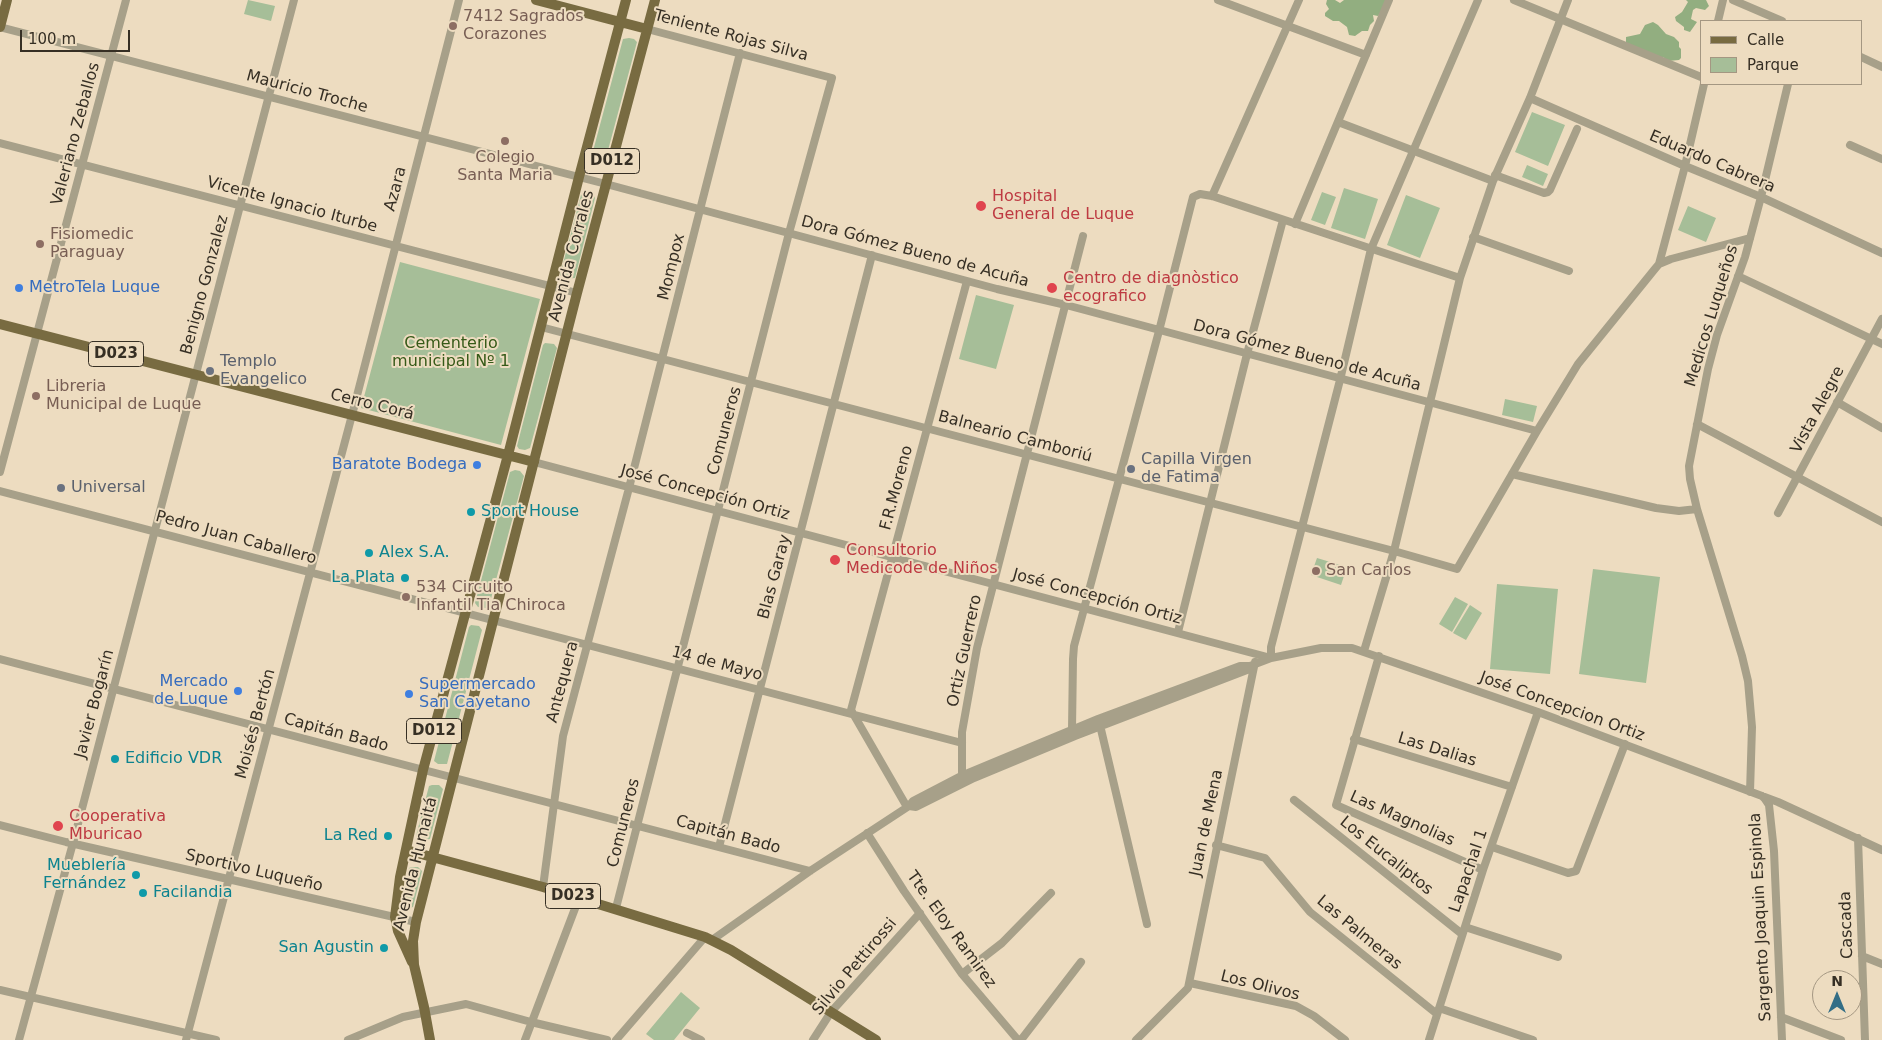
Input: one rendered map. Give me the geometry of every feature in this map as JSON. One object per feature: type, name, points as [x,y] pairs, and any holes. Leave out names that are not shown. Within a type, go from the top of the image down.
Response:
[{"type":"main road","points":[[0,27],[7,0]]},
{"type":"main road","name":"Teniente Rojas Silva","points":[[536,0],[648,29]]},
{"type":"main road","name":"Avenida Corrales","points":[[508,455],[626,0]]},
{"type":"main road","name":"Avenida Corrales","points":[[534,462],[655,0]]},
{"type":"main road","name":"Cerro Corá","points":[[0,324],[534,462]]},
{"type":"main road","name":"Avenida Humaitá","points":[[414,965],[398,931],[395,917],[400,877],[424,770],[464,612],[508,455]]},
{"type":"main road","name":"Avenida Humaitá","points":[[414,965],[412,941],[416,922],[534,462]]},
{"type":"main road","name":"D023","points":[[406,850],[434,856],[616,908],[708,938],[731,950],[876,1040]]},
{"type":"main road","name":"D012","points":[[414,965],[430,1040]]},
{"type":"street","name":"Valeriano Zeballos","points":[[0,472],[126,0]]},
{"type":"street","name":"Benigno Gonzalez","points":[[196,375],[294,0]]},
{"type":"street","name":"Azara","points":[[352,415],[459,0]]},
{"type":"street","points":[[1218,0],[1366,55]]},
{"type":"street","points":[[1212,196],[1299,0]]},
{"type":"street","points":[[1296,224],[1389,0]]},
{"type":"street","points":[[962,780],[1099,722],[1247,670],[1252,665],[1271,658],[1271,647],[1303,527],[1371,248],[1478,0]]},
{"type":"street","points":[[1514,0],[1700,76]]},
{"type":"street","points":[[1364,651],[1394,551],[1460,278],[1494,178],[1530,98],[1568,0]]},
{"type":"street","points":[[1718,20],[1723,0]]},
{"type":"street","points":[[1733,0],[1780,20]]},
{"type":"street","name":"Mauricio Troche","points":[[0,27],[606,184]]},
{"type":"street","name":"Teniente Rojas Silva","points":[[648,29],[832,78]]},
{"type":"street","name":"Mompox","points":[[629,488],[740,54]]},
{"type":"street","points":[[1862,57],[1882,67]]},
{"type":"street","name":"Comuneros","points":[[616,908],[789,233],[832,78]]},
{"type":"street","points":[[1697,509],[1679,511],[1656,508],[1512,474],[1578,364],[1659,264],[1704,85]]},
{"type":"street","name":"Medicos Luqueños","points":[[1750,792],[1752,727],[1748,681],[1697,509],[1689,466],[1710,361],[1750,238],[1788,85]]},
{"type":"street","name":"Eduardo Cabrera","points":[[1530,98],[1761,197],[1882,253]]},
{"type":"street","points":[[1338,122],[1413,151],[1544,193],[1550,190],[1577,129]]},
{"type":"street","name":"Vicente Ignacio Iturbe","points":[[0,143],[577,293]]},
{"type":"street","points":[[1850,145],[1882,160]]},
{"type":"street","name":"Dora Gómez Bueno de Acuña","points":[[606,184],[1537,431]]},
{"type":"street","points":[[1072,729],[1073,659],[1084,608],[1159,331],[1191,199],[1197,194],[1212,196],[1460,278]]},
{"type":"street","points":[[1178,632],[1247,354],[1283,220]]},
{"type":"street","name":"Ortiz Guerrero","points":[[962,780],[962,743],[977,648],[1083,236]]},
{"type":"street","points":[[1473,237],[1569,271]]},
{"type":"street","points":[[1659,264],[1671,259],[1750,238]]},
{"type":"street","name":"Blas Garay","points":[[718,847],[872,255]]},
{"type":"street","points":[[1738,276],[1882,344]]},
{"type":"street","name":"F.R.Moreno","points":[[852,714],[851,710],[968,280]]},
{"type":"street","name":"Vista Alegre","points":[[1778,513],[1882,319]]},
{"type":"street","name":"Balneario Camboriú","points":[[541,327],[1457,569],[1512,474]]},
{"type":"street","name":"Javier Bogarín","points":[[19,1040],[32,997],[196,375]]},
{"type":"street","points":[[1837,402],[1882,428]]},
{"type":"street","name":"Moisés Bertón","points":[[187,1037],[352,415]]},
{"type":"street","points":[[1696,424],[1882,522]]},
{"type":"street","name":"José Concepción Ortiz","points":[[534,462],[1271,658],[1321,648],[1352,648],[1364,651]]},
{"type":"street","name":"Antequera","points":[[543,887],[563,736],[629,488]]},
{"type":"street","name":"Pedro Juan Caballero","points":[[0,490],[464,612]]},
{"type":"street","name":"14 de Mayo","points":[[464,612],[962,743]]},
{"type":"street","points":[[1244,650],[1252,656],[1252,665]]},
{"type":"street","name":"José Concepcion Ortiz","points":[[1364,651],[1538,712],[1760,795],[1882,850]]},
{"type":"street","points":[[1354,739],[1379,656]]},
{"type":"street","name":"Capitán Bado","points":[[0,659],[810,871]]},
{"type":"street","name":"Juan de Mena","points":[[1189,985],[1252,665]]},
{"type":"street","name":"Lapachal 1","points":[[1429,1040],[1463,930],[1538,712]]},
{"type":"street","points":[[852,714],[908,807]]},
{"type":"street","points":[[616,1040],[708,938],[867,833],[908,807],[916,807],[962,780],[1072,729],[1099,722]]},
{"type":"street","points":[[1099,722],[1147,924]]},
{"type":"street","name":"Las Dalias","points":[[1354,739],[1512,786]]},
{"type":"street","name":"Las Magnolias","points":[[1354,739],[1336,801],[1337,806],[1483,870]]},
{"type":"street","points":[[1492,847],[1568,873],[1576,871],[1624,744]]},
{"type":"street","name":"Sargento Joaquin Espinola","points":[[1760,795],[1766,799],[1771,817],[1782,1040]]},
{"type":"street","name":"Los Eucaliptos","points":[[1294,800],[1463,930]]},
{"type":"street","name":"Sportivo Luqueño","points":[[0,824],[72,844],[416,922]]},
{"type":"street","name":"Tte. Eloy Ramirez","points":[[867,833],[962,974],[1020,1040]]},
{"type":"street","name":"Cascada","points":[[1858,838],[1865,1040]]},
{"type":"street","name":"Las Palmeras","points":[[1216,845],[1265,858],[1310,912],[1438,1011],[1533,1040]]},
{"type":"street","points":[[962,974],[1002,942],[1051,893]]},
{"type":"street","points":[[525,1040],[579,898]]},
{"type":"street","name":"Silvio Pettirossi","points":[[814,1040],[831,1012],[920,913]]},
{"type":"street","points":[[1463,930],[1558,956]]},
{"type":"street","points":[[1862,956],[1882,964]]},
{"type":"street","points":[[1020,1040],[1080,962]]},
{"type":"street","points":[[1136,1040],[1189,985]]},
{"type":"street","name":"Los Olivos","points":[[1189,985],[1296,1006],[1314,1016],[1345,1040]]},
{"type":"street","points":[[0,990],[187,1037],[216,1040]]},
{"type":"street","points":[[348,1040],[403,1017],[425,1014],[466,1004],[607,1040]]},
{"type":"street","points":[[1781,1017],[1842,1040]]},
{"type":"street","points":[[687,1033],[701,1040]]},
{"type":"green space","points":[[248,0],[275,6],[271,21],[244,14]]},
{"type":"green space","points":[[1327,0],[1335,0],[1340,3],[1344,0],[1390,0],[1378,16],[1373,15],[1374,21],[1368,31],[1362,31],[1355,36],[1349,35],[1347,27],[1339,21],[1333,21],[1325,16],[1329,9],[1326,4]]},
{"type":"green space","points":[[1686,0],[1706,0],[1709,6],[1705,10],[1696,8],[1693,10],[1691,19],[1697,22],[1690,32],[1684,30],[1684,27],[1676,21],[1675,17],[1682,12],[1688,2]]},
{"type":"green space","points":[[1653,22],[1666,34],[1674,37],[1679,42],[1681,58],[1679,60],[1668,61],[1663,57],[1657,58],[1626,43],[1626,37],[1640,34],[1645,25]]},
{"type":"green space","points":[[629,38],[637,42],[603,169],[592,170],[589,166],[623,39]]},
{"type":"green space","points":[[1532,112],[1565,125],[1548,166],[1515,152]]},
{"type":"green space","points":[[1527,165],[1548,174],[1543,186],[1522,177]]},
{"type":"green space","points":[[1344,188],[1378,199],[1365,239],[1331,228]]},
{"type":"green space","points":[[586,192],[593,194],[595,198],[575,278],[564,279],[560,275],[581,195]]},
{"type":"green space","points":[[1322,192],[1336,197],[1325,225],[1311,220]]},
{"type":"green space","points":[[1406,195],[1440,208],[1420,258],[1387,245]]},
{"type":"green space","points":[[1688,206],[1716,218],[1706,242],[1678,230]]},
{"type":"green space","name":"Cementerio municipal Nº 1","points":[[400,262],[540,299],[501,445],[361,408]]},
{"type":"green space","points":[[976,295],[1014,305],[996,369],[959,359]]},
{"type":"green space","points":[[545,343],[554,344],[557,348],[530,448],[525,450],[519,449],[517,446]]},
{"type":"green space","points":[[1505,399],[1537,406],[1533,422],[1502,415]]},
{"type":"green space","points":[[520,471],[524,476],[489,606],[486,608],[478,607],[475,603],[510,472]]},
{"type":"green space","points":[[1317,558],[1347,567],[1341,585],[1311,575]]},
{"type":"green space","points":[[1593,569],[1660,577],[1646,683],[1579,674]]},
{"type":"green space","points":[[1497,584],[1558,589],[1550,674],[1490,669]]},
{"type":"green space","points":[[1455,597],[1468,604],[1452,632],[1439,624]]},
{"type":"green space","points":[[1470,605],[1482,613],[1466,640],[1453,633]]},
{"type":"green space","points":[[471,625],[479,626],[482,630],[447,764],[438,764],[434,761]]},
{"type":"green space","points":[[439,785],[443,789],[430,839],[424,840],[416,836],[429,786]]},
{"type":"green space","points":[[418,867],[422,871],[413,907],[408,909],[402,907],[402,905],[409,868]]},
{"type":"green space","points":[[681,992],[700,1008],[674,1040],[654,1040],[646,1034]]},
{"type":"place","name":"7412 Sagrados Corazones","points":[[453,26]]},
{"type":"place","name":"Colegio Santa Maria","points":[[505,141]]},
{"type":"place","name":"Hospital General de Luque","points":[[981,206]]},
{"type":"place","name":"Fisiomedic Paraguay","points":[[40,244]]},
{"type":"place","name":"MetroTela Luque","points":[[19,288]]},
{"type":"place","name":"Centro de diagnòstico ecografico","points":[[1052,288]]},
{"type":"place","name":"Templo Evangelico","points":[[210,371]]},
{"type":"place","name":"Libreria Municipal de Luque","points":[[36,396]]},
{"type":"place","name":"Baratote Bodega","points":[[477,465]]},
{"type":"place","name":"Capilla Virgen de Fatima","points":[[1131,469]]},
{"type":"place","name":"Universal","points":[[61,488]]},
{"type":"place","name":"Sport House","points":[[471,512]]},
{"type":"place","name":"Alex S.A.","points":[[369,553]]},
{"type":"place","name":"Consultorio Medicode de Niños","points":[[835,560]]},
{"type":"place","name":"San Carlos","points":[[1316,571]]},
{"type":"place","name":"La Plata","points":[[405,578]]},
{"type":"place","name":"534 Circuito Infantil Tia Chiroca","points":[[406,597]]},
{"type":"place","name":"Mercado de Luque","points":[[238,691]]},
{"type":"place","name":"Supermercado San Cayetano","points":[[409,694]]},
{"type":"place","name":"Edificio VDR","points":[[115,759]]},
{"type":"place","name":"Cooperativa Mburicao","points":[[58,826]]},
{"type":"place","name":"La Red","points":[[388,836]]},
{"type":"place","name":"Mueblería Fernández","points":[[136,875]]},
{"type":"place","name":"Facilandia","points":[[143,893]]},
{"type":"place","name":"San Agustin","points":[[384,948]]}]
